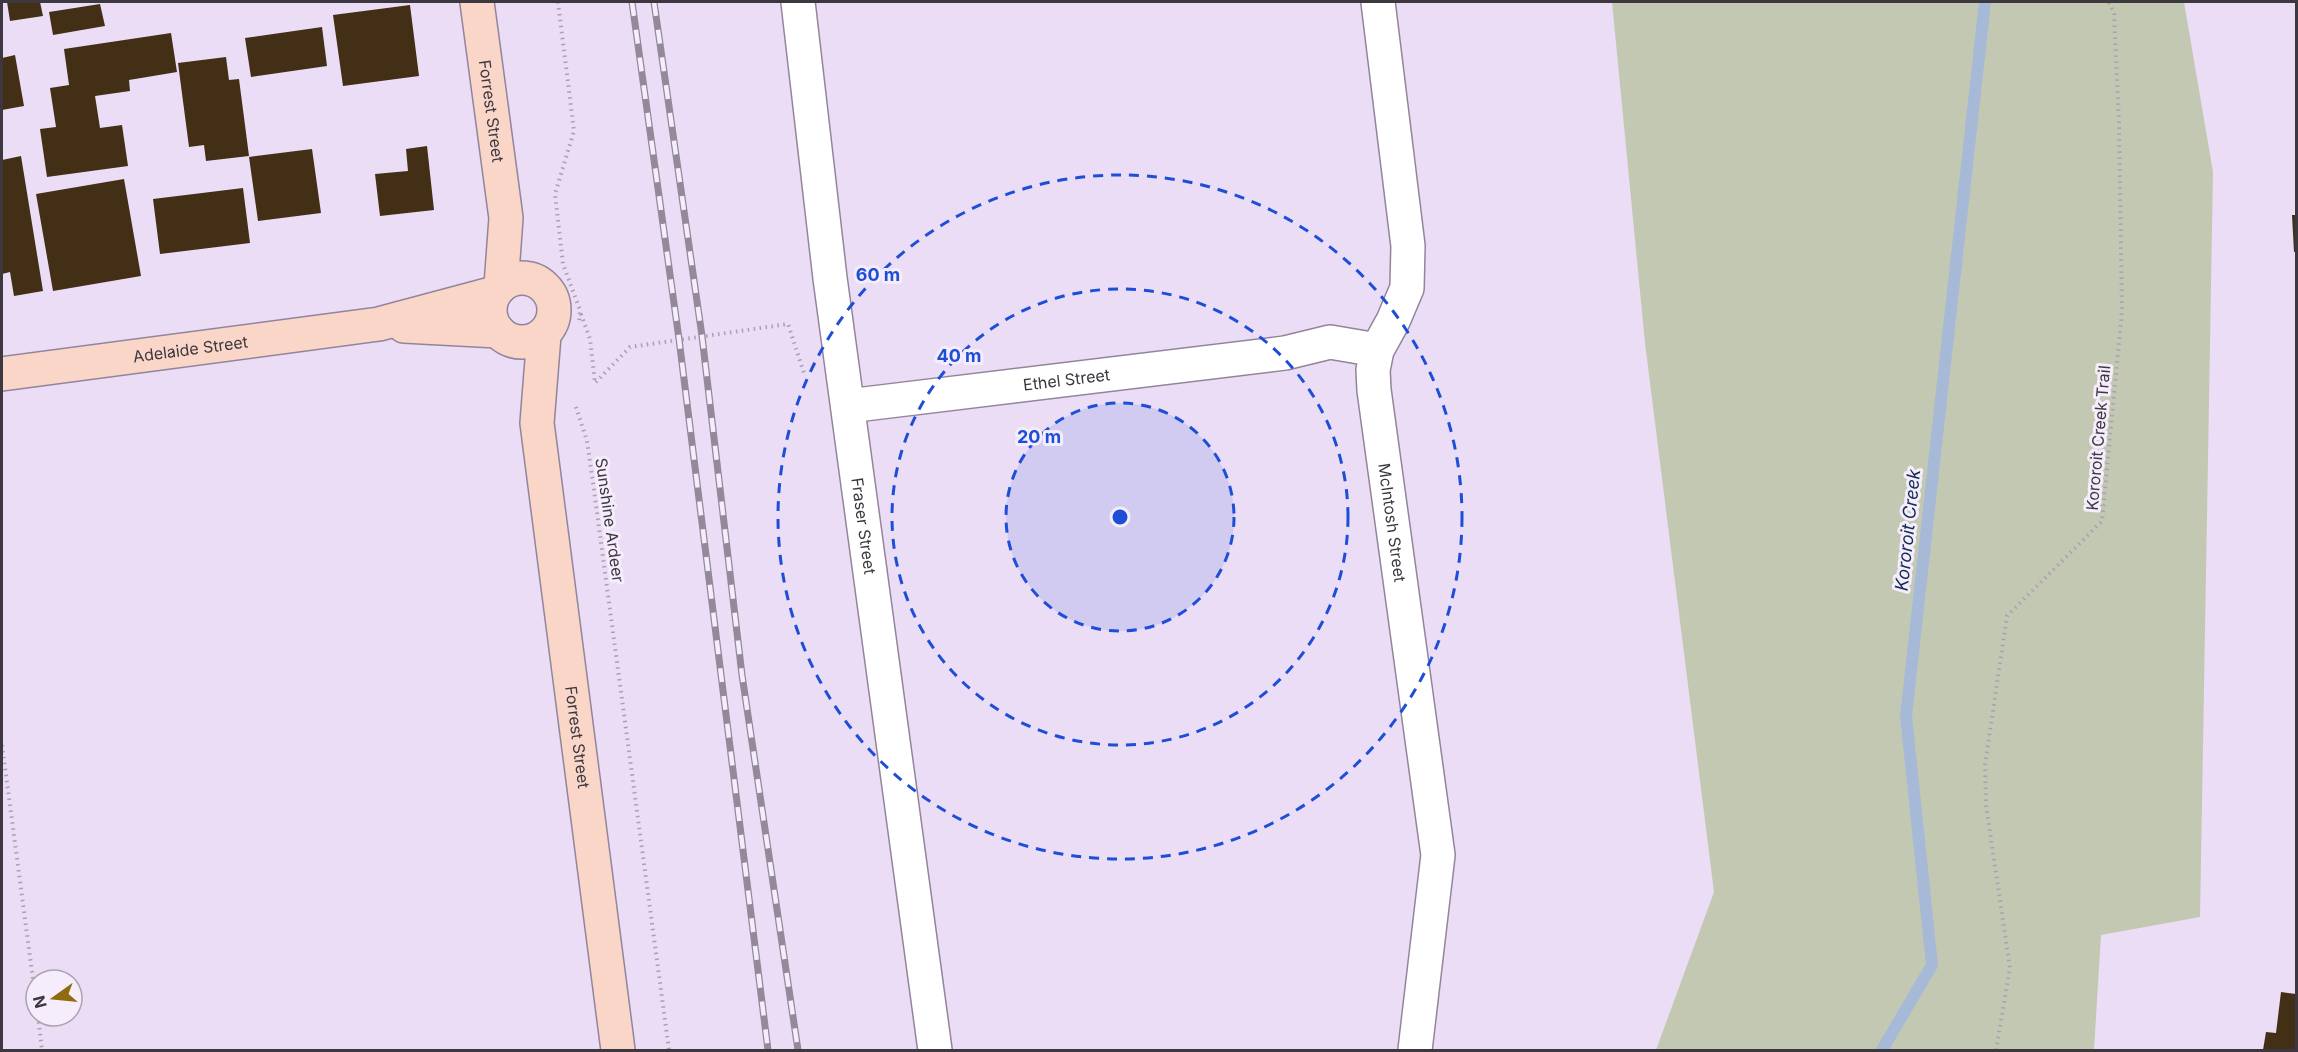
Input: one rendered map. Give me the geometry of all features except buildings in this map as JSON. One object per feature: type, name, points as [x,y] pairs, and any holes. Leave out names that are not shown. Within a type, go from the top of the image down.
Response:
[{"type":"street","name":"Forrest Street","points":[[477,2],[506,218],[498,290]]},
{"type":"street","name":"Fraser Street","points":[[798,2],[843,371],[935,1050]]},
{"type":"street","points":[[1375,360],[1407,288],[1408,246],[1378,2]]},
{"type":"street","name":"Forrest Street","points":[[506,218],[532,280]]},
{"type":"street","points":[[516,278],[532,280],[548,290],[553,299],[554,318],[559,335],[526,343],[502,335],[490,313],[498,290],[516,278]]},
{"type":"street","name":"Adelaide Street","points":[[2,374],[379,324],[498,290]]},
{"type":"street","name":"Adelaide Street","points":[[379,324],[502,335]]},
{"type":"street","name":"Forrest Street","points":[[502,335],[537,423],[618,1050]]},
{"type":"street","name":"Forrest Street","points":[[537,423],[559,335]]},
{"type":"street","name":"Ethel Street","points":[[848,406],[1285,353],[1325,364],[1375,360]]},
{"type":"street","name":"McIntosh Street","points":[[1375,360],[1438,855],[1415,1050]]},
{"type":"path","points":[[558,2],[574,131],[555,194],[563,264],[590,339],[595,383],[630,346],[788,324],[805,376],[843,371]]},
{"type":"path","name":"Kororoit Creek Trail","points":[[1996,1050],[2010,968],[1986,805],[1985,765],[2007,616],[2102,521],[2122,311],[2119,123],[2114,14],[2109,2]]},
{"type":"path","points":[[559,335],[579,325],[580,310]]},
{"type":"path","name":"Sunshine Ardeer","points":[[573,397],[587,441],[669,1050]]},
{"type":"path","points":[[2,745],[32,968]]},
{"type":"path","points":[[39,1028],[42,1050]]},
{"type":"green space","points":[[1612,2],[2184,2],[2213,172],[2200,917],[2101,935],[2094,1050],[1656,1050],[1714,892],[1645,343]]},
{"type":"waterway","name":"Kororoit Creek","points":[[1882,1050],[1932,965],[1906,716],[1985,2]]},
{"type":"railway","points":[[632,2],[679,339],[768,1050]]},
{"type":"railway","points":[[654,2],[702,336],[742,675],[798,1050]]}]
